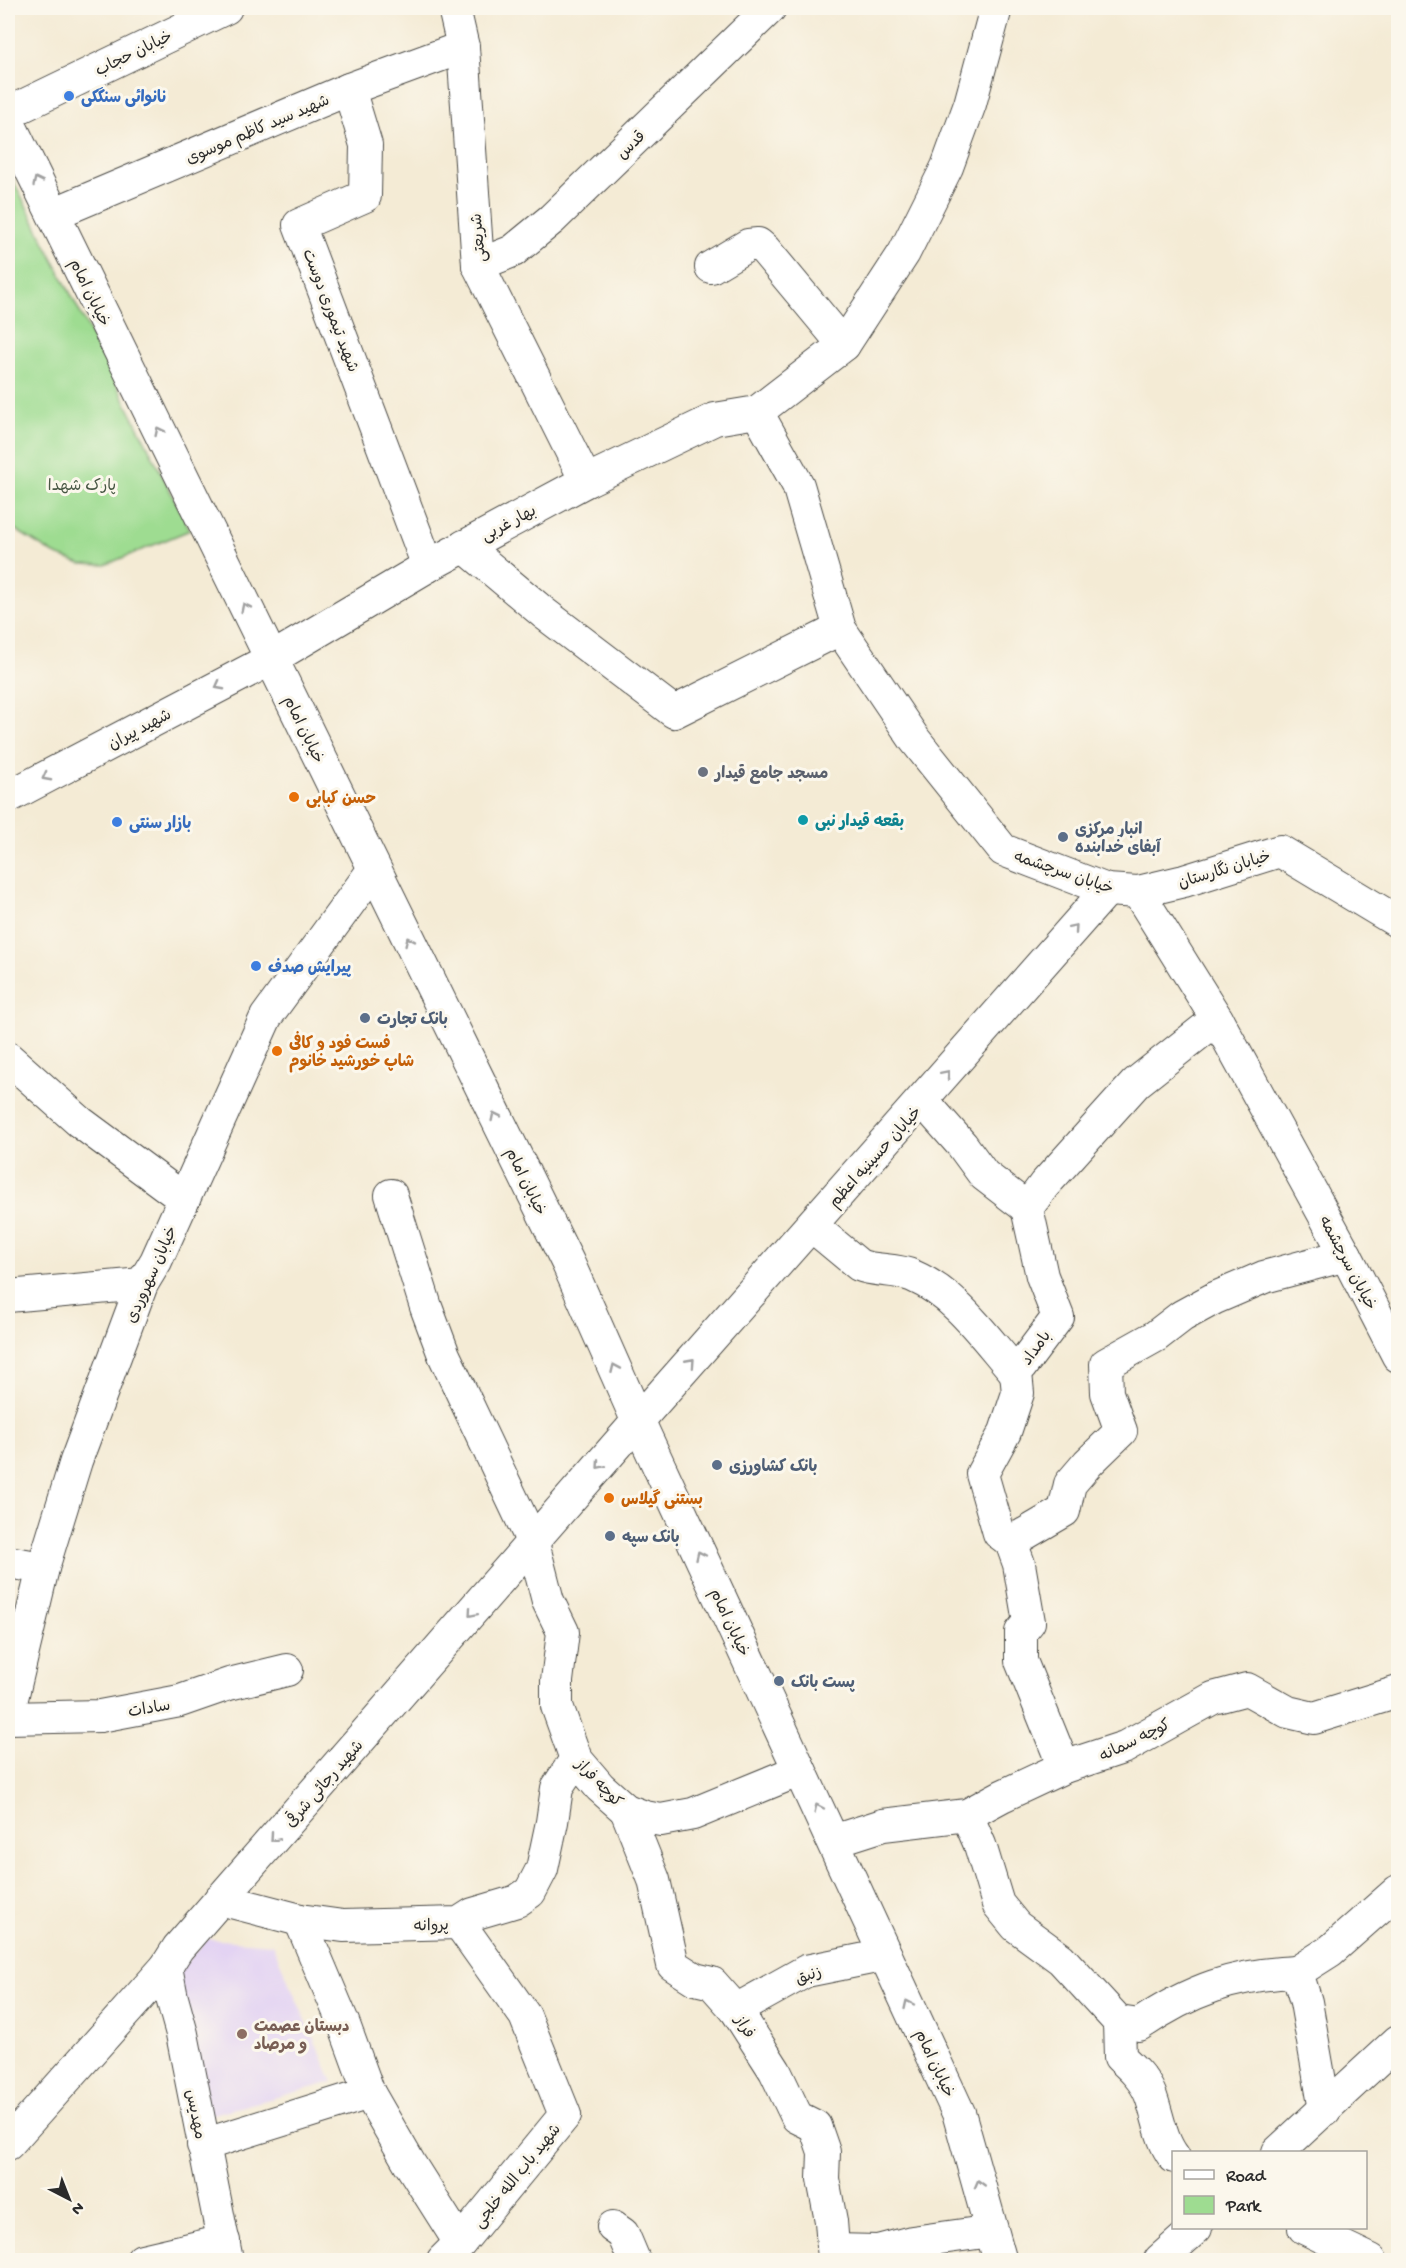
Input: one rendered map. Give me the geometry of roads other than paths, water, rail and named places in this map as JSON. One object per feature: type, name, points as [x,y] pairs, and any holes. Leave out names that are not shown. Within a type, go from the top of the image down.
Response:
[{"type":"main road","name":"خیابان امام","points":[[8,122],[568,1263],[638,1421],[959,2114],[996,2246]]},
{"type":"street","name":"خیابان حجاب","points":[[8,113],[226,8]]},
{"type":"street","name":"شریعتی","points":[[454,8],[463,47],[478,265],[586,481]]},
{"type":"street","name":"قدس","points":[[478,265],[513,251],[552,219],[770,8]]},
{"type":"street","points":[[757,412],[844,345],[904,253],[947,167],[970,104],[996,8]]},
{"type":"street","name":"شهید سید کاظم موسوی","points":[[53,214],[349,89],[463,47]]},
{"type":"street","name":"شهید تیموری دوست","points":[[349,89],[366,145],[366,196],[299,225],[428,566]]},
{"type":"street","points":[[711,267],[748,245],[758,244],[844,345]]},
{"type":"street","name":"بهار غربی","points":[[271,659],[428,566],[586,481],[715,419],[757,412]]},
{"type":"street","name":"خیابان سرچشمه","points":[[757,412],[798,485],[840,629],[915,740],[1003,850],[1107,890],[1138,892],[1217,1019],[1346,1255],[1398,1356]]},
{"type":"street","points":[[464,546],[545,614],[674,712],[840,629]]},
{"type":"street","name":"شهید پیران","points":[[8,797],[271,659]]},
{"type":"street","name":"خیابان نگارستان","points":[[1138,892],[1184,881],[1280,851],[1398,922]]},
{"type":"street","name":"خیابان سهروردی","points":[[8,1717],[43,1568],[76,1461],[142,1284],[156,1261],[266,1017],[374,869]]},
{"type":"street","name":"خیابان حسینیه اعظم","points":[[638,1421],[1107,890]]},
{"type":"street","points":[[923,1101],[962,1145],[984,1175],[1027,1208],[1044,1185],[1136,1083],[1217,1019]]},
{"type":"street","points":[[8,1058],[80,1122],[184,1199]]},
{"type":"street","name":"کوچه فراز","points":[[391,1195],[426,1308],[444,1355],[533,1543],[548,1601],[563,1632],[557,1681],[557,1706],[576,1759],[600,1787],[626,1810],[661,1820],[693,1814],[800,1770]]},
{"type":"street","name":"بامداد","points":[[1027,1208],[1042,1276],[1058,1317],[1016,1373],[1018,1393],[1005,1432],[982,1474],[999,1533],[1011,1542],[1019,1563],[1029,1622],[1021,1632],[1021,1661],[1064,1767]]},
{"type":"street","points":[[812,1226],[859,1265],[867,1269],[890,1269],[912,1275],[949,1297],[1016,1373]]},
{"type":"street","points":[[1011,1542],[1064,1511],[1070,1484],[1121,1431],[1107,1393],[1106,1364],[1156,1336],[1182,1316],[1215,1298],[1264,1277],[1346,1255]]},
{"type":"street","points":[[8,1296],[142,1284]]},
{"type":"street","name":"شهید رجائی شرقی","points":[[8,2144],[638,1421]]},
{"type":"street","points":[[8,1562],[43,1568]]},
{"type":"street","name":"سادات","points":[[8,1717],[100,1716],[180,1701],[229,1684],[287,1670]]},
{"type":"street","name":"کوچه سمانه","points":[[833,1841],[883,1826],[967,1815],[1064,1767],[1125,1747],[1213,1698],[1247,1689],[1287,1712],[1314,1718],[1398,1692]]},
{"type":"street","name":"پروانه","points":[[220,1899],[300,1920],[343,1926],[459,1923],[473,1914],[517,1901],[530,1892],[542,1869],[552,1822],[556,1788],[576,1759]]},
{"type":"street","name":"فراز","points":[[626,1810],[654,1880],[673,1965],[695,1979],[712,1983],[736,2010],[775,2071],[797,2117],[815,2126],[824,2152],[823,2179],[831,2221],[834,2255]]},
{"type":"street","points":[[967,1815],[980,1845],[998,1904],[1016,1926],[1061,1959],[1119,2022],[1139,2025],[1166,2006],[1199,1991],[1242,1977],[1297,1972],[1330,1951],[1398,1891]]},
{"type":"street","points":[[300,1920],[343,2022],[369,2093],[410,2164],[451,2252]]},
{"type":"street","name":"شهید باب الله خلجی","points":[[451,2252],[564,2115],[525,2016],[459,1923]]},
{"type":"street","name":"زنبق","points":[[736,2010],[806,1971],[886,1955]]},
{"type":"street","name":"مهدیس","points":[[172,1958],[172,1998],[182,2034],[226,2251]]},
{"type":"street","points":[[1297,1972],[1306,2001],[1325,2110]]},
{"type":"street","points":[[1119,2022],[1120,2057],[1135,2071],[1150,2092],[1156,2115],[1172,2155]]},
{"type":"street","points":[[1279,2151],[1398,2041]]},
{"type":"street","points":[[203,2145],[369,2093]]},
{"type":"street","points":[[613,2227],[623,2234],[634,2260]]},
{"type":"street","points":[[1172,2257],[1195,2229]]},
{"type":"street","points":[[1306,2229],[1371,2260]]},
{"type":"street","points":[[834,2255],[878,2251],[912,2242],[996,2246]]},
{"type":"street","points":[[142,2260],[226,2251]]},
{"type":"place","name":"نانوائی سنگکی","points":[[69,96]]},
{"type":"place","name":"مسجد جامع قیدار","points":[[703,772]]},
{"type":"place","name":"حسن کبابی","points":[[294,797]]},
{"type":"place","name":"بقعه قیدار نبی","points":[[803,820]]},
{"type":"place","name":"بازار سنتی","points":[[117,822]]},
{"type":"place","name":"انبار مرکزی آبفای خدابنده","points":[[1063,837]]},
{"type":"place","name":"پیرایش صدف","points":[[256,966]]},
{"type":"place","name":"بانک تجارت","points":[[365,1018]]},
{"type":"place","name":"فست فود و کافی شاپ خورشید خانوم","points":[[277,1051]]},
{"type":"place","name":"بانک کشاورزی","points":[[717,1465]]},
{"type":"place","name":"بستنی گیلاس","points":[[609,1498]]},
{"type":"place","name":"بانک سپه","points":[[610,1536]]},
{"type":"place","name":"پست بانک","points":[[779,1681]]},
{"type":"place","name":"دبستان عصمت و مرصاد","points":[[242,2034]]},
{"type":"park label","name":"پارک شهدا","points":[[82,484]]}]
